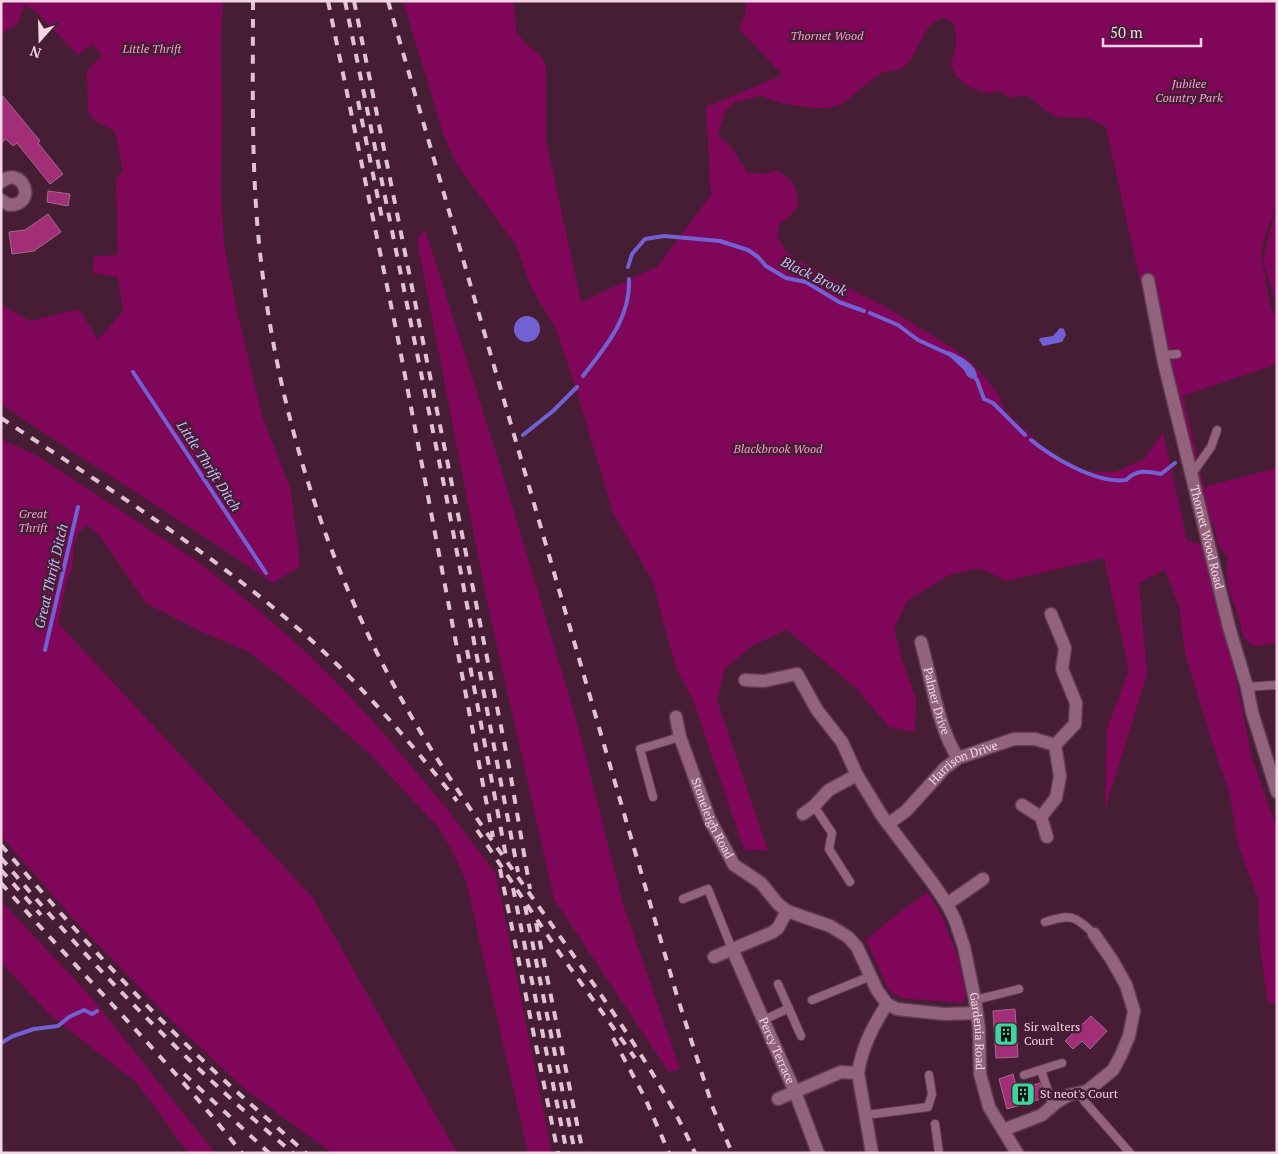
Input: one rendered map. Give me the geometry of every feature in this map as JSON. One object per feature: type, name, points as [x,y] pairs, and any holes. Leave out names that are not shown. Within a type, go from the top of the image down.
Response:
[{"type":"street","points":[[1,200],[9,205],[18,204],[26,192],[22,182],[18,179],[8,178],[2,180]]},
{"type":"street","name":"Thornet Wood Road","points":[[1148,280],[1162,355],[1229,627],[1247,687],[1252,712],[1277,792]]},
{"type":"street","points":[[1041,817],[1056,798],[1060,776],[1055,745],[1075,724],[1076,703],[1062,669],[1065,648],[1051,614]]},
{"type":"street","name":"Palmer Drive","points":[[921,642],[941,717],[958,758]]},
{"type":"street","name":"Gardenia Road","points":[[745,680],[764,681],[797,674],[816,710],[842,742],[857,775],[888,824],[947,904],[964,947],[975,1000],[980,1074],[989,1107],[1017,1153]]},
{"type":"street","name":"Stoneleigh Road","points":[[676,717],[680,737],[710,820],[734,865],[761,883],[778,904],[788,911],[830,926],[848,937],[854,943],[871,976]]},
{"type":"street","name":"Harrison Drive","points":[[888,824],[906,812],[945,768],[958,758],[1014,739],[1035,739],[1055,745]]},
{"type":"street","points":[[803,814],[814,806],[829,790],[857,775]]},
{"type":"street","points":[[1022,805],[1041,817],[1047,836]]},
{"type":"street","points":[[947,904],[983,879]]},
{"type":"street","points":[[714,957],[773,932],[778,928],[788,911]]},
{"type":"street","points":[[1003,1130],[1042,1115],[1069,1095],[1087,1091],[1113,1070],[1129,1036],[1134,1011],[1126,985],[1094,934]]},
{"type":"street","name":"Percy Terrace","points":[[732,949],[795,1092],[818,1153]]},
{"type":"street","points":[[871,976],[886,1004],[897,1009],[944,1014],[977,1013]]},
{"type":"street","points":[[872,1153],[858,1073],[860,1060],[868,1038],[886,1004]]},
{"type":"street","points":[[778,1099],[841,1072],[858,1073]]},
{"type":"lane","points":[[1162,355],[1177,354]]},
{"type":"lane","points":[[1191,475],[1211,447],[1217,430]]},
{"type":"lane","points":[[1247,687],[1277,685]]},
{"type":"lane","points":[[654,797],[640,749],[680,737]]},
{"type":"lane","points":[[814,806],[832,833],[829,850],[850,882]]},
{"type":"lane","points":[[683,899],[708,889],[732,949]]},
{"type":"lane","points":[[1045,922],[1064,916],[1080,921],[1094,934]]},
{"type":"lane","points":[[812,1000],[871,976]]},
{"type":"lane","points":[[778,984],[801,1036]]},
{"type":"lane","points":[[975,1000],[1019,989]]},
{"type":"lane","points":[[762,1020],[789,1008]]},
{"type":"lane","points":[[1024,1075],[1062,1063]]},
{"type":"lane","points":[[1041,1070],[1052,1106]]},
{"type":"lane","points":[[866,1115],[928,1107],[932,1094],[929,1075]]},
{"type":"lane","points":[[1079,1092],[1085,1102],[1130,1153]]},
{"type":"lane","points":[[935,1124],[939,1153]]},
{"type":"green space","name":"Little Thrift","points":[[1,1],[223,1],[221,39],[221,188],[224,244],[237,311],[263,419],[291,490],[300,566],[273,583],[1,404],[1,305],[30,321],[79,309],[98,340],[123,311],[118,277],[93,273],[94,256],[118,255],[116,179],[123,172],[115,131],[94,120],[88,111],[87,71],[102,55],[92,44],[78,55],[34,10],[25,5],[17,24],[1,34]]},
{"type":"green space","points":[[403,1],[513,1],[517,33],[527,45],[542,57],[546,67],[546,140],[581,302],[657,267],[711,195],[706,107],[783,75],[739,29],[744,19],[747,1],[1277,1],[1277,205],[1266,232],[1261,254],[1270,304],[1277,322],[1277,364],[1183,396],[1204,487],[1277,468],[1277,643],[1253,646],[1245,639],[1228,587],[1228,557],[1218,545],[1213,523],[1199,527],[1157,358],[1106,127],[1088,118],[1058,117],[1024,95],[1012,98],[999,91],[985,93],[968,86],[956,76],[951,65],[956,44],[955,29],[954,24],[943,17],[930,25],[910,61],[900,70],[883,72],[842,104],[829,108],[815,108],[784,104],[761,96],[734,102],[725,112],[718,135],[733,149],[748,173],[764,174],[777,170],[793,184],[799,204],[791,215],[780,223],[777,237],[787,252],[795,259],[888,308],[966,357],[999,396],[1005,411],[1041,445],[1080,471],[1115,472],[1144,459],[1163,433],[1187,540],[1201,545],[1234,670],[1252,758],[1277,829],[1277,1001],[1268,1004],[1260,946],[1258,899],[1238,844],[1229,791],[1214,749],[1185,653],[1179,607],[1165,570],[1139,583],[1147,674],[1105,809],[1107,729],[1129,670],[1104,558],[1007,581],[979,568],[949,575],[907,601],[894,629],[902,660],[916,699],[915,732],[889,727],[856,688],[787,630],[753,645],[725,668],[717,700],[768,851],[744,849],[693,700],[676,668],[652,580],[613,513],[574,382],[556,329],[531,287],[516,245],[456,163],[444,136]]},
{"type":"green space","points":[[1277,209],[1277,306],[1263,261],[1272,221]]},
{"type":"green space","points":[[425,229],[499,462],[578,726],[623,904],[680,1069],[669,1072],[554,899],[486,597],[417,240]]},
{"type":"green space","name":"Great Thrift","points":[[1,439],[36,455],[197,561],[257,609],[307,653],[343,689],[444,805],[496,874],[552,1153],[528,1153],[466,881],[453,852],[437,826],[369,753],[291,685],[249,652],[200,631],[146,603],[100,536],[87,525],[79,532],[74,545],[72,567],[66,584],[58,623],[313,898],[457,1153],[332,1153],[247,1091],[177,1026],[77,923],[1,836]]},
{"type":"green space","points":[[928,892],[942,917],[958,957],[966,997],[962,1003],[901,998],[889,990],[866,940]]},
{"type":"green space","points":[[1,901],[91,997],[215,1153],[188,1153],[137,1083],[49,1014],[1,962]]},
{"type":"shaded area","points":[[527,316],[537,319],[540,329],[537,339],[527,342],[517,339],[514,329],[517,319]]},
{"type":"shaded area","points":[[1060,328],[1064,329],[1066,335],[1062,342],[1043,346],[1039,340],[1040,338],[1053,336]]},
{"type":"shaded area","points":[[948,351],[970,364],[977,376],[972,379],[967,376],[964,370],[949,356]]},
{"type":"building","points":[[1,94],[40,141],[38,143],[63,174],[50,184],[17,143],[13,146],[6,139],[1,143]]},
{"type":"building","points":[[48,191],[70,194],[68,206],[47,202]]},
{"type":"building","points":[[48,214],[61,232],[34,251],[12,254],[9,232],[25,230]]},
{"type":"building","name":"Sir walters Court","points":[[1015,1009],[1018,1057],[996,1058],[993,1011]]},
{"type":"building","points":[[1091,1016],[1107,1031],[1090,1049],[1082,1041],[1073,1049],[1065,1041]]},
{"type":"building","name":"St neot's Court","points":[[1013,1074],[1017,1090],[1040,1083],[1044,1098],[1007,1109],[999,1079]]},
{"type":"waterway","name":"Black Brook","points":[[628,267],[632,254],[645,239],[664,236],[720,241],[748,250],[766,266],[786,278],[806,282],[839,302],[864,311]]},
{"type":"waterway","name":"Black Brook","points":[[583,376],[608,343],[621,319],[626,307],[629,279]]},
{"type":"waterway","name":"Black Brook","points":[[870,313],[898,325],[918,340],[953,356]]},
{"type":"waterway","name":"Little Thrift Ditch","points":[[133,372],[266,573]]},
{"type":"waterway","name":"Black Brook","points":[[972,374],[977,380],[984,399],[993,403],[1025,435]]},
{"type":"waterway","name":"Black Brook","points":[[523,435],[553,411],[577,387]]},
{"type":"waterway","name":"Black Brook","points":[[1031,440],[1063,462],[1089,474],[1114,480],[1126,480],[1138,472],[1161,474],[1175,463]]},
{"type":"waterway","name":"Great Thrift Ditch","points":[[45,650],[78,507]]},
{"type":"waterway","name":"Black Brook","points":[[1,1043],[13,1036],[34,1029],[58,1026],[69,1017],[84,1010],[92,1014],[97,1011]]},
{"type":"railway","points":[[253,1],[253,122],[256,213],[268,310],[280,376],[296,441],[316,506],[339,569],[366,631],[397,691],[431,749],[489,836],[633,1042],[672,1107],[695,1153]]},
{"type":"railway","points":[[328,1],[398,339],[493,837]]},
{"type":"railway","points":[[345,1],[446,495],[518,872]]},
{"type":"railway","points":[[354,1],[509,766],[530,889]]},
{"type":"railway","points":[[388,1],[677,996],[713,1108],[732,1153]]},
{"type":"railway","points":[[358,101],[382,218]]},
{"type":"railway","points":[[1,418],[114,492],[225,569],[295,626],[339,666],[380,709],[457,801]]},
{"type":"railway","points":[[467,650],[506,856]]},
{"type":"railway","points":[[477,830],[558,951],[635,1058]]},
{"type":"railway","points":[[1,845],[118,976],[207,1064],[306,1153]]},
{"type":"railway","points":[[1,858],[69,936],[141,1012],[215,1084],[293,1153]]},
{"type":"railway","points":[[500,869],[558,1153]]},
{"type":"railway","points":[[1,870],[41,915]]},
{"type":"railway","points":[[1,883],[154,1050],[242,1153]]},
{"type":"railway","points":[[513,888],[567,1153]]},
{"type":"railway","points":[[525,906],[575,1153]]},
{"type":"railway","points":[[536,923],[583,1153]]},
{"type":"railway","points":[[613,1038],[645,1098],[669,1153]]},
{"type":"railway","points":[[184,1074],[269,1153]]},
{"type":"place","name":"Sir walters Court","points":[[1006,1034]]},
{"type":"place","name":"St neot's Court","points":[[1023,1094]]},
{"type":"park label","name":"Thornet Wood","points":[[827,36]]},
{"type":"park label","name":"Jubilee Country Park","points":[[1189,91]]},
{"type":"park label","name":"Blackbrook Wood","points":[[778,449]]}]
